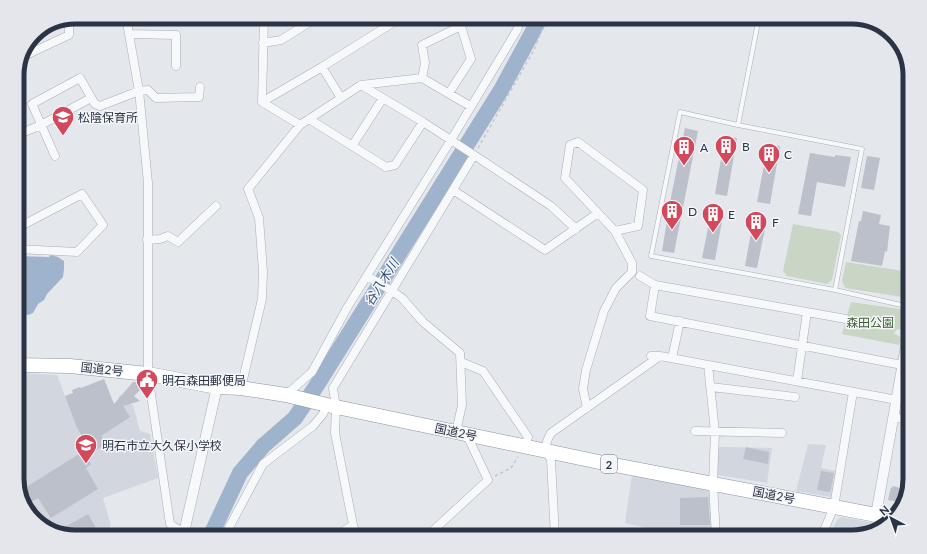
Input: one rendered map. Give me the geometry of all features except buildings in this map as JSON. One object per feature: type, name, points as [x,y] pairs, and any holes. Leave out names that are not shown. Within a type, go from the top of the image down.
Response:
[{"type":"highway","name":"国道2号","points":[[24,365],[70,366],[148,374],[217,387],[241,388],[286,396],[462,434],[886,517]]},
{"type":"street","points":[[127,24],[140,91],[148,183],[148,374],[170,524],[177,530]]},
{"type":"street","points":[[262,102],[264,24]]},
{"type":"street","points":[[263,43],[281,40],[307,24]]},
{"type":"street","points":[[262,102],[391,24]]},
{"type":"street","points":[[286,396],[312,372],[347,308],[451,140],[518,24]]},
{"type":"street","points":[[29,53],[69,35],[69,25]]},
{"type":"street","points":[[422,78],[425,63],[422,45],[461,26],[471,59],[450,93]]},
{"type":"street","points":[[129,34],[176,35],[176,66]]},
{"type":"street","points":[[322,67],[341,98]]},
{"type":"street","points":[[55,156],[32,104],[80,78],[95,104],[100,106],[140,91],[148,90],[156,98],[199,97],[200,87]]},
{"type":"street","points":[[241,388],[262,299],[263,271],[259,218],[248,189],[300,125],[361,85],[422,78],[470,106]]},
{"type":"street","points":[[361,85],[423,122],[551,206],[576,229]]},
{"type":"street","points":[[24,132],[41,125],[91,98]]},
{"type":"street","points":[[352,146],[383,98]]},
{"type":"street","points":[[262,102],[300,125]]},
{"type":"street","points":[[309,120],[386,167],[395,165],[423,122]]},
{"type":"street","points":[[587,408],[583,389],[586,370],[604,312],[616,288],[632,272],[632,263],[615,231],[565,178],[570,145],[578,142],[643,190],[638,226],[615,231]]},
{"type":"street","points":[[355,530],[331,406],[333,388],[474,155]]},
{"type":"street","points":[[453,190],[545,250],[598,213]]},
{"type":"street","points":[[24,225],[82,194],[103,225],[78,252],[24,249]]},
{"type":"street","points":[[147,240],[160,239],[168,236],[178,242],[216,206]]},
{"type":"street","points":[[367,276],[402,298],[423,322],[460,353],[462,434],[488,480],[433,530]]},
{"type":"street","points":[[640,276],[655,285],[846,319]]},
{"type":"street","points":[[655,285],[650,316],[902,365]]},
{"type":"street","points":[[797,381],[807,312]]},
{"type":"street","points":[[672,358],[680,322]]},
{"type":"street","points":[[651,356],[672,358],[897,400]]},
{"type":"street","points":[[554,530],[551,460],[546,450],[546,442],[551,433],[660,356]]},
{"type":"street","points":[[876,515],[903,360]]},
{"type":"street","points":[[461,362],[483,371],[528,437],[525,446]]},
{"type":"street","points":[[708,365],[715,432],[713,483],[716,530]]},
{"type":"street","points":[[184,530],[217,387]]},
{"type":"street","points":[[711,387],[795,397]]},
{"type":"street","points":[[824,530],[834,507],[853,392]]},
{"type":"street","points":[[228,530],[264,464],[313,426],[331,406]]},
{"type":"street","points":[[894,418],[903,419]]},
{"type":"street","points":[[695,431],[782,433]]},
{"type":"street","points":[[345,530],[353,525]]},
{"type":"lane","points":[[738,125],[758,24]]},
{"type":"lane","points":[[835,290],[862,149],[680,112],[651,256],[835,290],[903,305]]},
{"type":"path","points":[[474,155],[534,50],[544,24]]},
{"type":"path","points":[[488,480],[511,468],[525,446]]},
{"type":"shaded area","name":"明石市立大久保小学校","points":[[24,373],[57,375],[78,430],[116,405],[120,395],[133,405],[140,431],[150,434],[158,478],[103,498],[110,522],[111,530],[68,530],[55,526],[44,520],[31,505],[24,483]]},
{"type":"shaded area","points":[[808,444],[826,445],[821,468],[836,471],[831,497],[796,491]]},
{"type":"shaded area","points":[[718,447],[772,448],[767,483],[718,475]]},
{"type":"shaded area","points":[[632,475],[711,491],[712,530],[647,530],[647,528],[625,523]]},
{"type":"shaded area","points":[[841,517],[877,524],[859,530],[832,530],[838,519]]},
{"type":"green space","points":[[793,224],[838,232],[841,235],[832,280],[827,284],[787,276],[783,271]]},
{"type":"green space","points":[[846,262],[903,271],[903,296],[845,288],[842,281]]},
{"type":"green space","name":"森田公園","points":[[851,302],[900,309],[903,313],[903,327],[896,330],[894,334],[899,336],[901,339],[899,345],[842,334]]},
{"type":"water","points":[[51,255],[64,261],[63,277],[47,294],[44,300],[38,304],[33,313],[28,315],[24,314],[24,256],[49,257]]},
{"type":"waterway","name":"谷八木川","points":[[213,530],[240,473],[263,446],[295,418],[317,385],[501,90],[537,24]]},
{"type":"place","name":"松陰保育所","points":[[63,136]]},
{"type":"place","name":"A","points":[[684,166]]},
{"type":"place","name":"B","points":[[726,166]]},
{"type":"place","name":"C","points":[[769,174]]},
{"type":"place","name":"D","points":[[672,230]]},
{"type":"place","name":"E","points":[[713,234]]},
{"type":"place","name":"F","points":[[756,242]]},
{"type":"place","name":"明石森田郵便局","points":[[147,400]]},
{"type":"place","name":"明石市立大久保小学校","points":[[86,464]]}]
